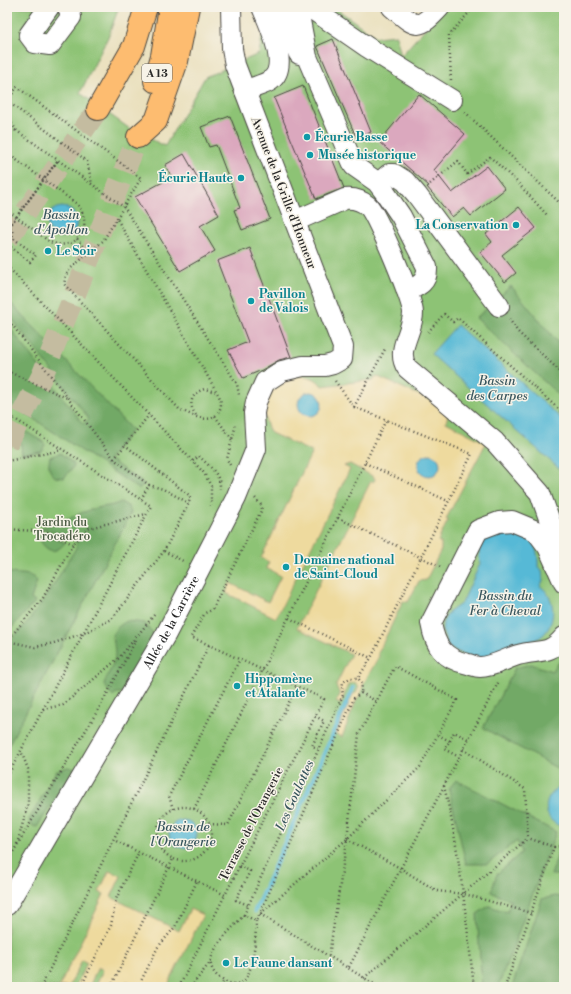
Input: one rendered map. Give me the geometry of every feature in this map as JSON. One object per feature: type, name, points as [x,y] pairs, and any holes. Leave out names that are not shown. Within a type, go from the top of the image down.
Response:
[{"type":"highway","name":"A 13","points":[[131,7],[120,42],[94,105],[134,46],[146,7]]},
{"type":"highway","name":"A 13","points":[[170,7],[162,56],[138,137],[156,122],[176,61],[188,7]]},
{"type":"street","name":"Avenue de la Grille d'Honneur","points":[[231,7],[232,49],[235,65],[343,347],[342,359],[325,366]]},
{"type":"street","points":[[245,91],[270,80],[278,69],[278,56],[274,40],[262,7]]},
{"type":"street","points":[[278,7],[296,51],[314,74]]},
{"type":"street","points":[[407,291],[424,282],[428,276],[427,267],[401,216],[384,191],[377,182],[354,166],[307,57],[299,15],[301,11],[308,7],[367,47],[452,100]]},
{"type":"street","points":[[392,7],[412,23],[418,25],[429,19],[440,7]]},
{"type":"street","points":[[384,191],[381,181],[389,174],[394,174],[405,181],[499,306]]},
{"type":"street","points":[[295,220],[345,199],[353,198],[361,201],[374,213],[407,291],[413,311],[410,329],[404,344],[403,363],[495,442],[540,493],[558,544],[560,574]]},
{"type":"street","name":"Allée de la Carrière","points":[[7,905],[166,634],[228,495],[246,473],[256,449],[254,419],[256,402],[265,382],[273,375],[292,368],[325,366]]},
{"type":"street","points":[[560,574],[548,547],[536,531],[512,521],[499,522],[478,530],[431,623],[434,639],[441,650],[455,662],[480,667],[511,658],[548,651],[558,644],[564,637]]},
{"type":"path","points":[[474,7],[449,35],[452,100],[564,207]]},
{"type":"path","points":[[92,185],[87,161],[7,101],[17,87],[141,178],[104,241],[70,269],[66,275],[64,284],[179,409],[207,419],[215,416],[221,406],[219,396],[117,219]]},
{"type":"path","points":[[7,117],[18,131],[124,207],[237,384],[239,402]]},
{"type":"path","points":[[7,128],[18,131]]},
{"type":"path","points":[[7,153],[77,204],[82,210],[85,218],[84,226],[77,239],[64,245],[56,244],[50,242],[7,210]]},
{"type":"path","points":[[417,195],[458,161],[467,174],[490,157],[516,181],[547,215]]},
{"type":"path","points":[[8,226],[58,160]]},
{"type":"path","points":[[8,226],[58,160]]},
{"type":"path","points":[[7,244],[30,262],[36,255],[13,238],[13,232],[8,226]]},
{"type":"path","points":[[77,239],[88,253]]},
{"type":"path","points":[[7,266],[209,479],[211,486],[211,507]]},
{"type":"path","points":[[499,306],[518,332],[564,375]]},
{"type":"path","points":[[427,333],[444,314],[453,322],[458,318],[564,414]]},
{"type":"path","points":[[7,318],[114,459],[149,485],[163,489],[189,503]]},
{"type":"path","points":[[354,407],[388,344]]},
{"type":"path","points":[[325,366],[354,407],[472,454],[371,658],[358,678]]},
{"type":"path","points":[[7,371],[67,398]]},
{"type":"path","points":[[196,416],[191,407],[191,402],[196,393],[205,389],[216,392]]},
{"type":"path","points":[[7,414],[151,506],[7,777]]},
{"type":"path","points":[[114,459],[149,415]]},
{"type":"path","points":[[215,416],[232,440]]},
{"type":"path","points":[[194,809],[386,420]]},
{"type":"path","points":[[236,422],[227,460],[232,467],[246,473]]},
{"type":"path","points":[[125,445],[190,496],[189,503],[164,551],[112,619],[84,633],[54,643],[35,647],[7,641],[43,598],[73,544],[89,528],[146,514]]},
{"type":"path","points":[[7,461],[62,450]]},
{"type":"path","points":[[193,461],[199,456],[217,474],[220,484],[228,495]]},
{"type":"path","points":[[365,463],[448,501]]},
{"type":"path","points":[[141,500],[149,485]]},
{"type":"path","name":"Terrasse de l'Orangerie","points":[[114,840],[225,895],[324,699],[191,637],[205,612],[212,610],[262,509],[258,501],[244,493],[228,495]]},
{"type":"path","points":[[338,518],[433,563]]},
{"type":"path","points":[[7,529],[47,532],[73,544]]},
{"type":"path","points":[[164,551],[185,562]]},
{"type":"path","points":[[181,569],[187,558]]},
{"type":"path","points":[[43,710],[64,705],[119,658],[157,611]]},
{"type":"path","points":[[289,618],[371,658]]},
{"type":"path","points":[[7,862],[101,705],[140,632]]},
{"type":"path","points":[[41,987],[209,645]]},
{"type":"path","points":[[349,967],[511,658]]},
{"type":"path","points":[[173,809],[170,796],[240,659]]},
{"type":"path","points":[[260,914],[347,839],[420,767],[457,700],[395,666],[359,734],[347,839],[329,956]]},
{"type":"path","points":[[191,987],[211,960],[216,948],[244,915],[343,695],[343,682],[350,678],[358,678]]},
{"type":"path","points":[[358,678],[362,684],[362,693]]},
{"type":"path","name":"Terrasse de l'Orangerie","points":[[209,824],[228,825],[296,686]]},
{"type":"path","points":[[362,693],[376,701]]},
{"type":"path","points":[[211,960],[212,970],[216,976],[224,980],[234,984],[242,982],[247,977],[251,968],[256,921],[354,698],[362,693]]},
{"type":"path","points":[[315,716],[324,721],[312,746],[318,748]]},
{"type":"path","points":[[459,757],[444,749],[454,732],[468,739]]},
{"type":"path","points":[[438,735],[450,741]]},
{"type":"path","points":[[463,749],[525,789],[528,838]]},
{"type":"path","points":[[16,848],[28,804],[28,769],[21,751]]},
{"type":"path","points":[[444,786],[453,826],[464,894],[474,987]]},
{"type":"path","points":[[180,807],[194,809],[205,818],[209,824],[209,842],[205,850],[199,856],[191,859],[173,859],[166,854],[157,838],[160,821],[173,809],[180,807]]},
{"type":"path","points":[[528,838],[554,848],[564,846]]},
{"type":"path","points":[[364,978],[528,838]]},
{"type":"path","points":[[347,839],[400,868],[437,891],[464,894],[531,913]]},
{"type":"path","points":[[505,987],[554,848]]},
{"type":"path","points":[[81,987],[111,925],[116,899],[139,852]]},
{"type":"path","points":[[111,987],[173,859]]},
{"type":"path","points":[[239,866],[250,871],[236,900],[248,905]]},
{"type":"path","points":[[138,987],[158,946],[175,928],[197,881]]},
{"type":"path","points":[[179,987],[225,895]]},
{"type":"path","points":[[260,914],[349,967],[379,987]]},
{"type":"path","points":[[244,915],[256,921]]},
{"type":"path","points":[[221,987],[224,980]]},
{"type":"green space","name":"Domaine national de Saint-Cloud","points":[[7,7],[119,7],[108,37],[80,93],[130,129],[165,146],[205,77],[259,54],[262,36],[280,29],[285,7],[334,7],[376,37],[396,35],[401,56],[444,7],[564,7],[564,987],[7,987]]},
{"type":"green space","points":[[511,286],[564,350],[564,400],[476,318]]},
{"type":"green space","points":[[7,299],[132,430],[109,459],[144,484],[139,489],[7,401],[7,324],[83,424],[89,419],[7,312]]},
{"type":"green space","points":[[20,428],[43,442],[45,445],[41,451],[22,454],[21,444],[17,435]]},
{"type":"green space","points":[[60,453],[73,463],[74,466],[64,478],[55,477],[49,468],[50,457]]},
{"type":"green space","name":"Jardin du Trocadéro","points":[[121,502],[129,507],[131,512],[127,521],[7,748],[7,643],[17,634],[36,611],[76,548],[77,543],[68,536],[40,528],[90,510]]},
{"type":"green space","points":[[45,534],[65,543],[56,550],[49,550],[42,544],[37,535]]},
{"type":"green space","points":[[7,571],[15,574],[30,576],[37,581],[31,599],[35,602],[7,633]]},
{"type":"green space","points":[[127,621],[145,623],[155,636],[126,693],[117,693],[112,696],[104,684],[115,658],[113,635],[120,625]]},
{"type":"green space","points":[[560,661],[564,663],[564,772],[483,728],[515,668],[531,664],[552,671]]},
{"type":"green space","points":[[68,767],[75,769],[37,827],[33,826],[29,820],[56,771]]},
{"type":"green space","points":[[456,780],[556,832],[498,987],[482,987],[477,914],[489,906],[507,912],[511,901],[491,892],[497,874],[522,852],[517,841],[487,864],[466,864],[449,789]]},
{"type":"green space","points":[[564,836],[564,864],[557,875],[551,875]]},
{"type":"green space","points":[[556,896],[564,898],[564,986],[512,987],[542,899]]},
{"type":"sand","points":[[297,376],[311,378],[320,383],[322,386],[373,380],[376,376],[437,403],[448,415],[446,422],[486,443],[446,519],[448,520],[438,541],[441,543],[441,550],[426,580],[419,581],[408,602],[403,601],[378,653],[379,656],[364,683],[342,737],[336,734],[353,694],[356,693],[359,687],[355,682],[348,684],[341,704],[336,702],[340,695],[336,685],[351,654],[297,628],[371,481],[373,482],[375,480],[374,477],[350,464],[344,466],[350,469],[276,618],[226,593],[230,583],[268,602],[281,576],[266,568],[269,562],[261,558],[312,452],[271,433],[266,423],[264,414],[265,405],[272,390],[279,384]]},
{"type":"sand","points":[[109,871],[121,876],[111,897],[179,931],[190,909],[203,915],[167,987],[131,987],[132,984],[127,981],[124,987],[95,987],[103,970],[98,967],[89,987],[75,987],[87,963],[82,960],[69,987],[59,987],[104,894],[99,892]]},
{"type":"water","name":"Bassin d'Apollon","points":[[62,207],[68,208],[76,216],[76,228],[68,236],[62,237],[56,236],[48,228],[47,222],[48,216],[56,208]]},
{"type":"water","name":"Bassin des Carpes","points":[[457,325],[564,421],[564,473],[431,354]]},
{"type":"water","points":[[310,392],[319,395],[322,404],[319,413],[310,416],[301,413],[298,404],[301,395]]},
{"type":"water","points":[[429,454],[437,457],[440,465],[437,473],[429,476],[421,473],[418,465],[421,457]]},
{"type":"water","name":"Bassin du Fer à Cheval","points":[[507,530],[522,535],[535,546],[538,567],[542,570],[543,581],[540,586],[551,599],[553,608],[550,625],[546,632],[539,638],[527,642],[513,641],[511,646],[507,646],[501,652],[499,649],[485,657],[474,658],[449,648],[442,630],[443,622],[448,613],[462,603],[480,564],[479,550],[482,542],[487,536]]},
{"type":"water","points":[[564,786],[564,827],[556,824],[551,819],[547,814],[546,807],[551,795],[556,790]]},
{"type":"water","name":"Bassin de l'Orangerie","points":[[183,820],[193,824],[197,834],[193,844],[183,848],[173,844],[169,834],[173,824]]},
{"type":"building","points":[[333,39],[371,132],[357,139],[317,46]]},
{"type":"building","name":"Écurie Basse","points":[[303,86],[344,188],[316,199],[274,98]]},
{"type":"building","points":[[419,94],[465,134],[434,170],[452,193],[487,166],[505,189],[471,216],[464,208],[452,217],[427,187],[429,186],[379,142]]},
{"type":"building","name":"Écurie Haute","points":[[230,116],[270,219],[242,230],[234,210],[240,208],[216,145],[209,147],[201,127]]},
{"type":"building","points":[[184,154],[219,215],[200,226],[215,251],[180,271],[135,197],[172,177],[165,165]]},
{"type":"building","points":[[519,207],[536,228],[502,255],[516,273],[505,282],[480,252],[492,242],[486,234]]},
{"type":"building","name":"Pavillon de Valois","points":[[250,248],[291,357],[279,360],[262,370],[243,378],[228,350],[248,342],[217,261]]},
{"type":"waterway","name":"Les Goulottes","points":[[255,911],[353,688]]},
{"type":"tunnel","points":[[7,239],[98,109]]},
{"type":"tunnel","points":[[7,444],[42,376],[138,137]]},
{"type":"place","name":"Écurie Basse","points":[[307,137]]},
{"type":"place","name":"Musée historique","points":[[310,155]]},
{"type":"place","name":"Écurie Haute","points":[[241,178]]},
{"type":"place","name":"La Conservation","points":[[516,225]]},
{"type":"place","name":"Le Soir","points":[[48,251]]},
{"type":"place","name":"Pavillon de Valois","points":[[251,301]]},
{"type":"place","name":"Domaine national de Saint-Cloud","points":[[286,567]]},
{"type":"place","name":"Hippomène et Atalante","points":[[237,686]]},
{"type":"place","name":"Le Faune dansant","points":[[226,963]]}]
